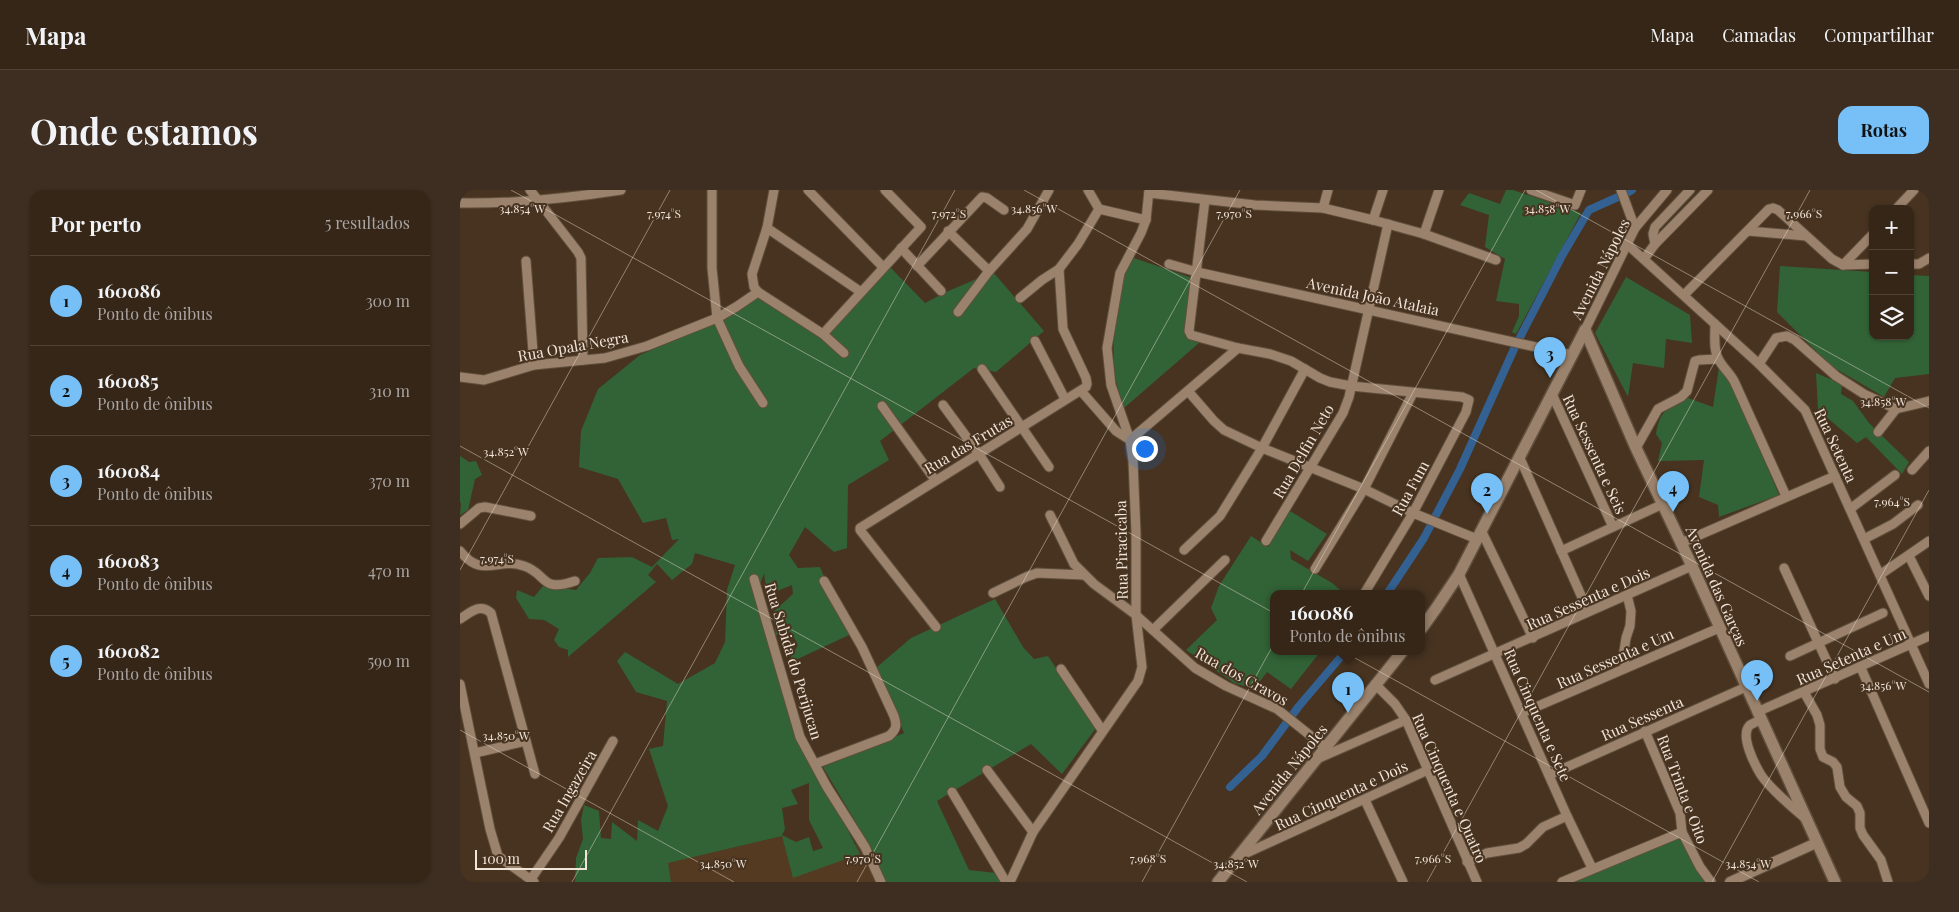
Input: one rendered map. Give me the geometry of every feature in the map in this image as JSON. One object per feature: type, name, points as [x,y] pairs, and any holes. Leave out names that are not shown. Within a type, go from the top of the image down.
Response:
[{"type":"main road","name":"Avenida Nápoles","points":[[1425,624],[1459,574],[1585,330]]},
{"type":"main road","name":"Avenida das Garças","points":[[1585,330],[1636,448],[1692,566],[1834,882]]},
{"type":"main road","name":"Avenida Nápoles","points":[[1218,882],[1399,655]]},
{"type":"street","points":[[530,190],[581,258],[583,360]]},
{"type":"street","points":[[460,203],[487,203],[588,195],[621,190]]},
{"type":"street","points":[[712,190],[712,268],[717,318],[739,366],[763,403]]},
{"type":"street","points":[[774,190],[767,228],[752,274],[754,287],[758,292],[823,334],[844,353]]},
{"type":"street","points":[[808,190],[883,267]]},
{"type":"street","points":[[823,334],[921,227],[885,190]]},
{"type":"street","points":[[958,312],[989,271],[1027,230],[1049,190]]},
{"type":"street","points":[[1088,190],[1100,209],[1146,220]]},
{"type":"street","points":[[1323,208],[1328,190]]},
{"type":"street","points":[[1373,220],[1383,190]]},
{"type":"street","points":[[1424,234],[1439,190]]},
{"type":"street","points":[[1531,190],[1575,205],[1581,190]]},
{"type":"street","points":[[1620,190],[1635,228]]},
{"type":"street","name":"Avenida Nápoles","points":[[1585,330],[1628,246],[1635,228],[1667,190]]},
{"type":"street","points":[[1655,244],[1653,234],[1655,228],[1690,190]]},
{"type":"street","points":[[1644,258],[1655,244],[1708,190]]},
{"type":"street","points":[[1900,205],[1914,190]]},
{"type":"street","points":[[1149,191],[1205,200],[1254,205],[1323,208],[1424,234],[1496,260]]},
{"type":"street","name":"Rua Piracicaba","points":[[1008,882],[1033,832],[1141,674],[1142,667],[1136,615],[1134,474],[1130,440],[1111,385],[1107,348],[1120,273],[1146,220],[1149,191]]},
{"type":"street","points":[[918,266],[982,197],[987,198],[1004,210]]},
{"type":"street","points":[[1205,200],[1188,332],[1191,335],[1238,348],[1270,354],[1291,361],[1320,378],[1351,386],[1414,393],[1364,489],[1315,569]]},
{"type":"street","points":[[1684,295],[1769,209],[1773,208],[1778,210],[1832,260],[1844,265],[1869,264]]},
{"type":"street","points":[[1020,298],[1059,269],[1078,244],[1100,209]]},
{"type":"street","name":"Rua Delfin Neto","points":[[1266,541],[1343,413],[1351,386],[1388,224]]},
{"type":"street","points":[[767,228],[861,292]]},
{"type":"street","points":[[1748,231],[1806,236]]},
{"type":"street","points":[[948,232],[989,271]]},
{"type":"street","points":[[1844,265],[1869,238]]},
{"type":"street","name":"Rua Setenta","points":[[1628,246],[1644,258],[1759,364],[1805,410],[1881,574],[1929,684]]},
{"type":"street","points":[[901,248],[941,290]]},
{"type":"street","points":[[1914,264],[1919,264],[1929,258]]},
{"type":"street","points":[[526,260],[534,365]]},
{"type":"street","name":"Avenida João Atalaia","points":[[1169,264],[1197,272],[1572,355]]},
{"type":"street","points":[[1059,269],[1063,329],[1086,378],[1087,384],[1084,389],[1116,431],[1130,440],[1238,348]]},
{"type":"street","name":"Rua Opala Negra","points":[[460,376],[484,380],[534,365],[605,358],[647,346],[717,318],[758,292]]},
{"type":"street","points":[[1715,324],[1718,360],[1736,383],[1786,496]]},
{"type":"street","points":[[1759,364],[1776,338],[1787,336],[1812,354],[1836,376],[1864,394],[1896,409]]},
{"type":"street","points":[[1035,341],[1065,399]]},
{"type":"street","points":[[1636,448],[1658,409],[1681,397],[1687,391],[1695,361],[1718,360]]},
{"type":"street","points":[[982,369],[1049,466]]},
{"type":"street","points":[[1184,550],[1220,516],[1262,448],[1305,369]]},
{"type":"street","name":"Rua das Frutas","points":[[936,627],[860,530],[863,525],[1084,389]]},
{"type":"street","points":[[1188,391],[1218,426],[1262,448],[1364,489],[1413,513],[1479,535],[1533,638]]},
{"type":"street","name":"Rua Fum","points":[[1366,590],[1413,513],[1466,412],[1469,400],[1462,397],[1414,393]]},
{"type":"street","name":"Rua Sessenta e Seis","points":[[1552,394],[1614,526]]},
{"type":"street","points":[[1878,432],[1896,409],[1929,401]]},
{"type":"street","points":[[943,405],[979,454],[1000,487]]},
{"type":"street","points":[[882,406],[935,480]]},
{"type":"street","points":[[1912,470],[1929,451]]},
{"type":"street","points":[[1519,456],[1588,611]]},
{"type":"street","points":[[1850,509],[1895,475]]},
{"type":"street","points":[[1681,543],[1835,476]]},
{"type":"street","points":[[1561,550],[1663,504]]},
{"type":"street","points":[[1864,539],[1893,524],[1918,505]]},
{"type":"street","points":[[460,524],[479,508],[485,507],[531,516]]},
{"type":"street","name":"Rua dos Cravos","points":[[1050,515],[1066,550],[1074,564],[1084,575],[1136,615],[1195,668],[1226,686],[1277,709],[1326,748]]},
{"type":"street","points":[[1881,574],[1929,541]]},
{"type":"street","points":[[460,551],[468,561],[480,566],[518,564],[525,566],[547,582],[556,586],[562,586],[575,581]]},
{"type":"street","points":[[1909,556],[1929,596]]},
{"type":"street","points":[[1153,630],[1225,560]]},
{"type":"street","name":"Rua Sessenta e Dois","points":[[1435,680],[1692,566]]},
{"type":"street","points":[[1784,568],[1835,679]]},
{"type":"street","points":[[993,593],[1037,573],[1084,575]]},
{"type":"street","name":"Rua Cinquenta e Sete","points":[[1459,574],[1592,868]]},
{"type":"street","name":"Rua Subida do Perijucan","points":[[754,579],[800,737],[827,788],[865,847],[881,882]]},
{"type":"street","points":[[815,764],[889,736],[897,725],[862,647],[824,581]]},
{"type":"street","points":[[1625,668],[1624,651],[1630,626],[1631,611],[1627,595]]},
{"type":"street","points":[[460,619],[483,607],[491,613],[535,774]]},
{"type":"street","points":[[1790,656],[1883,614]]},
{"type":"street","name":"Rua Sessenta e Um","points":[[1522,713],[1719,628]]},
{"type":"street","name":"Rua Setenta e Um","points":[[1759,716],[1804,692],[1929,636]]},
{"type":"street","points":[[1861,668],[1929,822]]},
{"type":"street","points":[[1060,669],[1102,730]]},
{"type":"street","points":[[460,684],[464,725],[475,753],[490,829],[498,856],[533,880]]},
{"type":"street","name":"Rua Cinquenta e Quatro","points":[[1375,684],[1395,704],[1406,720],[1476,882]]},
{"type":"street","name":"Rua Sessenta","points":[[1549,775],[1746,686]]},
{"type":"street","points":[[1804,692],[1817,715],[1820,725],[1820,749],[1823,757],[1837,767],[1840,787],[1846,797],[1857,806],[1860,813],[1862,835],[1881,860],[1888,882]]},
{"type":"street","points":[[1759,716],[1747,729],[1745,740],[1762,776],[1790,806],[1806,819]]},
{"type":"street","points":[[1316,760],[1406,720]]},
{"type":"street","name":"Rua Trinta e Oito","points":[[1645,731],[1680,813],[1682,832],[1710,882]]},
{"type":"street","points":[[475,753],[526,741]]},
{"type":"street","name":"Rua Ingazeira","points":[[533,880],[559,838],[613,741]]},
{"type":"street","points":[[987,770],[1033,832]]},
{"type":"street","name":"Rua Cinquenta e Dois","points":[[1237,858],[1428,770]]},
{"type":"street","points":[[952,792],[1008,882]]},
{"type":"street","points":[[1919,800],[1929,796]]},
{"type":"street","points":[[1365,800],[1400,881]]},
{"type":"street","points":[[1467,862],[1487,853],[1518,848],[1526,844],[1543,827],[1567,816]]},
{"type":"street","points":[[1562,882],[1682,832]]},
{"type":"street","points":[[1730,882],[1816,843]]},
{"type":"shaded area","points":[[782,836],[795,874],[859,843],[877,882],[670,882],[667,863]]},
{"type":"green space","points":[[1506,190],[1513,190],[1581,213],[1516,334],[1512,332],[1519,316],[1519,304],[1496,301],[1505,259],[1485,247],[1489,215],[1460,205],[1469,193],[1500,204]]},
{"type":"green space","points":[[1134,258],[1192,278],[1185,336],[1199,343],[1124,408],[1114,368],[1114,342],[1122,284]]},
{"type":"green space","points":[[1780,266],[1869,272],[1869,340],[1914,340],[1914,275],[1929,276],[1929,374],[1895,378],[1884,397],[1831,366],[1777,312]]},
{"type":"green space","points":[[890,267],[925,303],[993,272],[1044,331],[996,372],[974,368],[880,441],[889,460],[848,485],[847,548],[834,552],[805,527],[789,555],[798,568],[820,567],[831,592],[845,616],[849,635],[787,664],[798,645],[791,632],[776,635],[773,612],[793,594],[792,585],[767,595],[764,573],[755,599],[800,737],[860,854],[793,878],[782,836],[668,863],[671,882],[575,882],[576,858],[583,839],[581,820],[584,805],[599,811],[601,838],[611,839],[612,822],[637,841],[638,820],[658,831],[668,806],[649,749],[663,746],[667,701],[636,692],[617,661],[625,652],[678,684],[715,663],[725,642],[727,590],[735,565],[695,553],[692,564],[672,580],[657,564],[648,575],[656,582],[568,657],[568,650],[559,647],[554,640],[559,629],[544,620],[529,619],[516,598],[517,590],[534,597],[543,586],[576,590],[590,573],[598,558],[632,557],[652,567],[679,539],[672,540],[666,518],[643,523],[618,479],[579,467],[581,431],[598,389],[640,355],[723,320],[758,297],[830,333]],"holes":[[[809,783],[809,820],[823,848],[813,851],[809,837],[796,842],[782,835],[785,829],[782,808],[798,804],[791,790]]]},
{"type":"green space","points":[[1626,277],[1690,315],[1692,343],[1666,339],[1664,368],[1633,363],[1628,397],[1595,333]]},
{"type":"green space","points":[[1719,367],[1729,377],[1779,495],[1719,517],[1718,505],[1699,497],[1704,460],[1658,461],[1662,443],[1656,434],[1662,415],[1688,398],[1713,407]]},
{"type":"green space","points":[[1816,373],[1842,384],[1841,394],[1853,401],[1869,423],[1909,462],[1902,474],[1866,437],[1857,443],[1818,410]]},
{"type":"green space","points":[[460,456],[469,462],[476,461],[482,475],[475,479],[468,510],[460,515],[461,503]]},
{"type":"green space","points":[[1290,511],[1327,534],[1308,561],[1290,550],[1291,559],[1332,583],[1340,590],[1270,590],[1270,655],[1318,655],[1291,689],[1267,672],[1254,689],[1234,683],[1186,650],[1217,620],[1211,608],[1219,586],[1251,536],[1268,547]]},
{"type":"green space","points":[[995,599],[1023,647],[1034,659],[1048,656],[1096,728],[1062,774],[1031,744],[937,801],[969,870],[996,873],[1001,882],[886,882],[871,848],[823,767],[904,733],[877,667],[911,638]]},
{"type":"green space","points":[[1682,832],[1711,882],[1562,882]]},
{"type":"waterway","points":[[1627,193],[1632,190]]},
{"type":"waterway","points":[[1390,590],[1424,538],[1460,469],[1514,349],[1563,254],[1589,210],[1618,197]]},
{"type":"waterway","points":[[1230,787],[1262,756],[1299,706],[1342,655]]},
{"type":"place","name":"160084","points":[[1550,378]]},
{"type":"place","name":"160083","points":[[1673,512]]},
{"type":"place","name":"160085","points":[[1487,514]]},
{"type":"place","name":"160082","points":[[1757,701]]},
{"type":"place","name":"160086","points":[[1348,713]]}]
